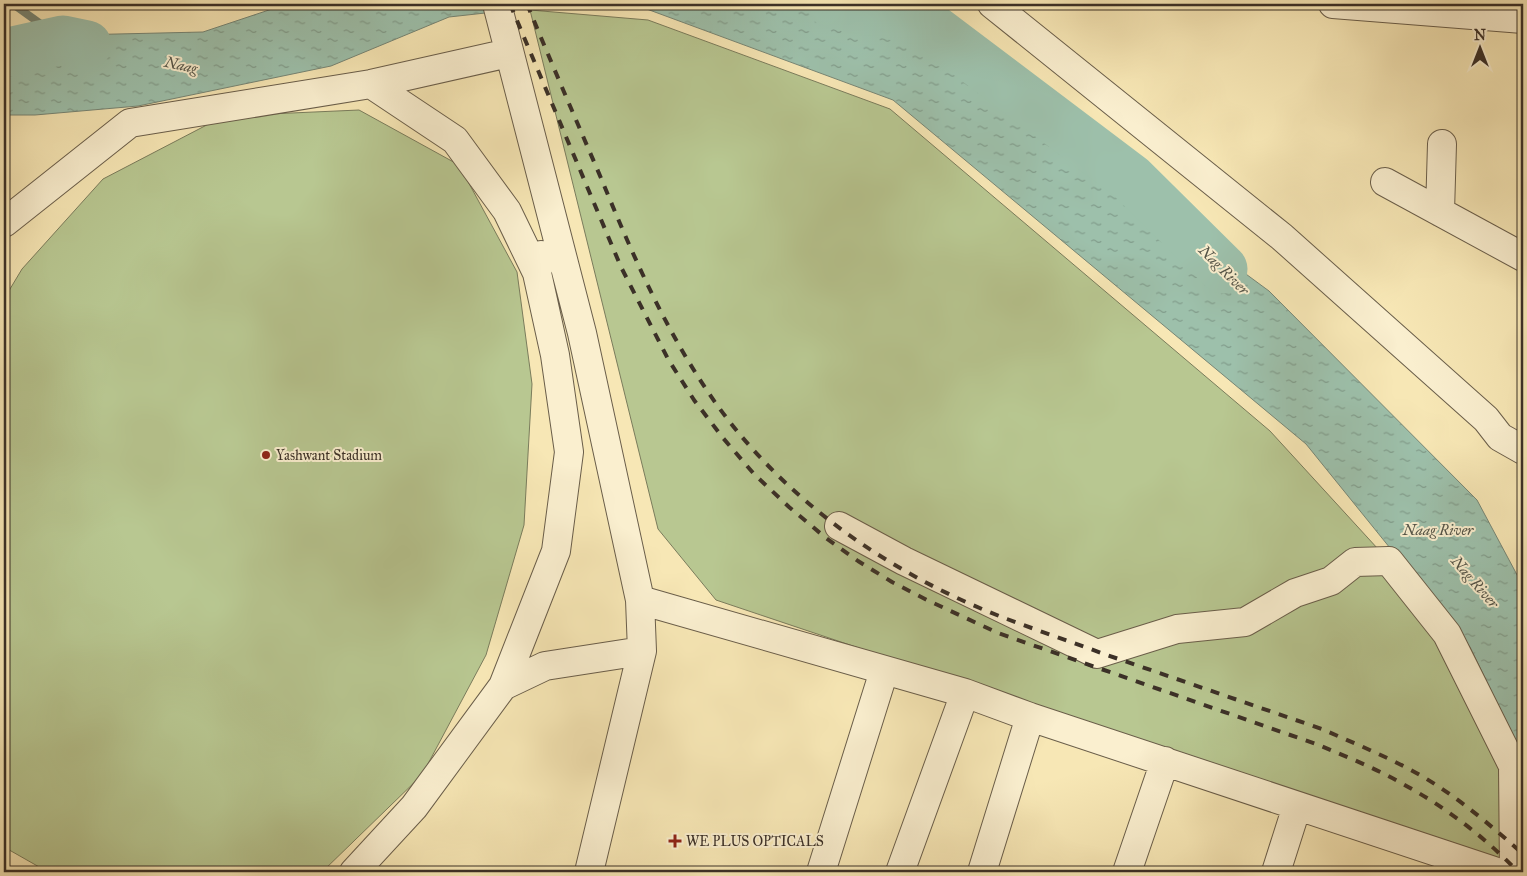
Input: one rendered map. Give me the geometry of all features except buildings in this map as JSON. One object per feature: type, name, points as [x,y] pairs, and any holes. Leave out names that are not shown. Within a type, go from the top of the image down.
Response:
[{"type":"street","points":[[497,4],[582,333],[640,600],[642,651],[589,872]]},
{"type":"street","points":[[992,4],[1282,237],[1486,419],[1500,437],[1523,450]]},
{"type":"street","points":[[1333,4],[1523,19]]},
{"type":"street","points":[[4,223],[130,123],[371,84],[507,44]]},
{"type":"street","points":[[354,872],[414,807],[503,686],[556,551],[569,452],[555,355],[537,273],[507,211],[455,140],[371,84]]},
{"type":"street","points":[[1440,212],[1442,144]]},
{"type":"street","points":[[1384,182],[1523,257]]},
{"type":"street","points":[[537,273],[551,214]]},
{"type":"street","points":[[839,526],[904,561],[1097,654],[1177,629],[1245,622],[1295,593],[1331,581],[1355,562],[1389,561],[1447,634],[1513,766],[1514,872]]},
{"type":"street","points":[[640,600],[966,693],[1297,806],[1431,862],[1497,872]]},
{"type":"street","points":[[503,686],[545,666],[642,651]]},
{"type":"street","points":[[821,872],[884,671]]},
{"type":"street","points":[[900,872],[966,693]]},
{"type":"street","points":[[982,872],[1030,716]]},
{"type":"street","points":[[1126,872],[1165,762]]},
{"type":"street","points":[[1276,872],[1297,806]]},
{"type":"green space","points":[[530,10],[648,20],[890,109],[1270,431],[1389,561],[1523,789],[1523,871],[716,600],[658,529]]},
{"type":"green space","name":"Yashwant Stadium","points":[[359,110],[459,165],[517,272],[532,384],[524,525],[486,655],[422,775],[322,872],[48,872],[4,847],[4,299],[22,269],[103,179],[224,116]]},
{"type":"water","points":[[287,4],[567,4],[449,17],[331,66],[138,106],[35,115],[4,115],[4,54],[74,35],[203,32]]},
{"type":"water","name":"Naag River","points":[[575,4],[879,4],[1269,291],[1477,500],[1523,586],[1523,757],[1470,647],[1306,444],[893,100],[644,8]]},
{"type":"waterway","points":[[13,4],[63,40]]},
{"type":"waterway","name":"Nag River","points":[[832,4],[923,21],[1131,178],[1223,269]]},
{"type":"waterway","name":"Naag","points":[[4,53],[63,40],[87,45]]},
{"type":"railway","points":[[510,4],[621,267],[668,359],[694,400],[723,438],[754,474],[789,507],[826,538],[892,582],[998,633],[1316,744],[1382,773],[1419,793],[1449,813],[1478,835],[1518,872]]},
{"type":"railway","points":[[527,4],[624,232],[675,338],[706,389],[734,428],[766,464],[801,497],[878,555],[963,601],[1104,654],[1322,729],[1377,753],[1440,787],[1483,819],[1523,854]]},
{"type":"place","name":"Yashwant Stadium","points":[[266,455]]},
{"type":"place","name":"WE PLUS OPTICALS","points":[[675,841]]}]
